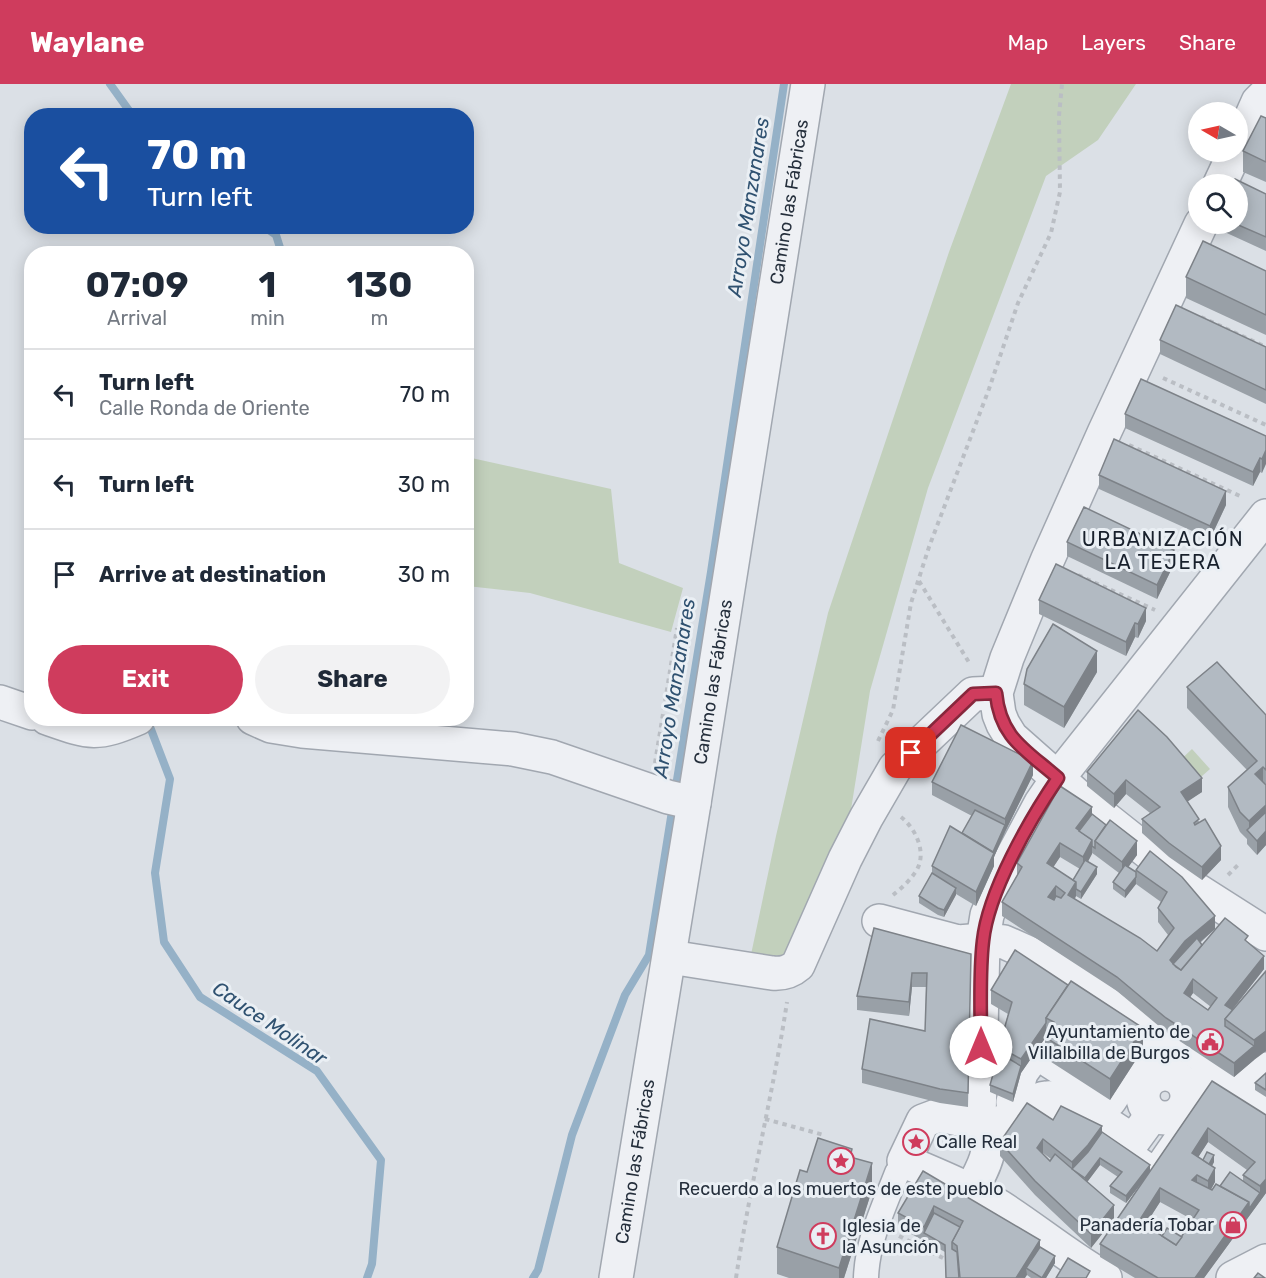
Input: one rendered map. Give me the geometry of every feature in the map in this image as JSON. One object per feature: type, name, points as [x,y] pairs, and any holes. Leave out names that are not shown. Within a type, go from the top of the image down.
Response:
[{"type":"street","name":"Camino las Fábricas","points":[[616,1278],[670,957],[674,798],[808,84]]},
{"type":"street","points":[[1248,124],[1258,102],[1266,94]]},
{"type":"street","points":[[1197,234],[1134,365],[1047,561],[1007,658],[996,693],[999,714],[1011,737],[1081,799],[1192,887],[1266,934]]},
{"type":"street","points":[[970,1191],[986,1161],[989,1149],[982,1118],[983,940],[987,915],[1011,859],[1041,803],[1058,778],[1182,622],[1255,507]]},
{"type":"street","points":[[670,957],[779,974],[792,970],[798,965],[845,859],[895,768],[973,694],[996,693]]},
{"type":"street","points":[[0,702],[24,710]]},
{"type":"street","points":[[73,726],[93,732],[121,726]]},
{"type":"street","points":[[271,726],[302,731],[513,749],[552,757],[674,798]]},
{"type":"street","points":[[879,921],[958,942],[983,940],[1004,942],[1029,953],[1095,995],[1154,1040],[1182,1069],[1230,1089],[1266,1112]]},
{"type":"street","points":[[1230,1089],[1234,1077],[1166,1032],[1143,1049],[1110,1100],[1045,1058],[1054,1043],[1046,1038],[1021,1073],[1013,1102],[1027,1117],[1053,1134],[1061,1120],[1097,1137],[1156,1176],[1212,1095],[1230,1089],[1266,1070]]},
{"type":"street","points":[[1153,1174],[1143,1128],[1147,1109],[1143,1095],[1149,1081],[1162,1074],[1182,1069]]},
{"type":"street","points":[[866,1278],[867,1262],[877,1224],[900,1167],[923,1121],[939,1115],[982,1118],[1021,1109],[1049,1097],[1143,1128]]},
{"type":"street","points":[[900,1167],[970,1191],[999,1206],[1064,1253],[1105,1278]]},
{"type":"street","points":[[1233,1278],[1266,1261]]},
{"type":"path","points":[[876,745],[893,710],[910,603],[959,464],[996,371],[1018,303],[1051,233],[1060,192],[1059,116],[1062,84]]},
{"type":"path","points":[[1165,300],[1266,347]]},
{"type":"path","points":[[1134,365],[1266,425]]},
{"type":"path","points":[[1104,433],[1255,507]]},
{"type":"path","points":[[1047,561],[1182,622]]},
{"type":"path","points":[[918,580],[979,679],[996,693]]},
{"type":"path","points":[[674,798],[677,628]]},
{"type":"path","points":[[873,805],[892,811],[910,825],[919,845],[920,865],[903,887],[887,900],[879,921]]},
{"type":"path","points":[[736,1278],[747,1210],[778,1060],[792,970]]},
{"type":"path","points":[[765,1119],[824,1135]]},
{"type":"path","points":[[877,1224],[943,1258]]},
{"type":"green space","points":[[1011,84],[1136,84],[1098,140],[1046,176],[928,488],[870,691],[849,822],[791,954],[749,964],[828,613],[949,252]]},
{"type":"green space","points":[[474,459],[611,489],[619,563],[683,588],[671,632],[530,593],[474,587]]},
{"type":"green space","points":[[1192,749],[1210,769],[1194,783],[1176,764]]},
{"type":"building","points":[[1261,116],[1266,118],[1266,162],[1248,153],[1248,141]]},
{"type":"building","points":[[1248,185],[1266,194],[1266,237],[1248,229]]},
{"type":"building","points":[[1203,241],[1266,271],[1266,315],[1186,277]]},
{"type":"building","points":[[1176,305],[1266,347],[1266,390],[1160,340]]},
{"type":"building","points":[[1141,379],[1266,436],[1266,450],[1253,472],[1125,414]]},
{"type":"building","points":[[1114,439],[1226,491],[1210,526],[1099,475]]},
{"type":"building","points":[[1084,507],[1174,550],[1157,585],[1067,542]]},
{"type":"building","points":[[1056,564],[1146,608],[1138,624],[1135,623],[1126,642],[1039,600]]},
{"type":"building","points":[[1053,624],[1097,651],[1064,707],[1024,684],[1027,669]]},
{"type":"building","points":[[1217,662],[1266,715],[1266,770],[1263,767],[1255,774],[1266,785],[1266,805],[1249,821],[1240,812],[1228,787],[1257,761],[1187,687]]},
{"type":"building","points":[[1138,710],[1167,737],[1202,778],[1181,792],[1199,819],[1194,823],[1195,825],[1205,819],[1221,846],[1202,867],[1169,843],[1142,819],[1160,807],[1126,780],[1114,794],[1087,772]]},
{"type":"building","points":[[961,725],[1033,761],[1005,819],[932,782]]},
{"type":"building","points":[[1060,786],[1092,807],[1076,828],[1092,840],[1083,857],[1060,843],[1047,863],[1076,882],[1068,895],[1140,938],[1157,951],[1174,928],[1158,908],[1167,892],[1136,870],[1150,851],[1182,877],[1215,916],[1185,941],[1170,960],[1176,967],[1181,970],[1225,918],[1248,936],[1245,940],[1264,956],[1225,1005],[1233,1010],[1225,1019],[1225,1026],[1254,1046],[1234,1063],[1166,1018],[1117,977],[1002,902],[1022,867],[1017,863]],"holes":[[[1056,886],[1065,893],[1061,898],[1056,896],[1054,900],[1048,897]],[[1193,979],[1217,998],[1208,1010],[1184,993]]]},
{"type":"building","points":[[975,810],[1005,825],[993,852],[962,833]]},
{"type":"building","points":[[1266,812],[1266,831],[1257,841],[1247,830]]},
{"type":"building","points":[[1092,814],[1106,825],[1095,841],[1095,848],[1092,846],[1092,840],[1079,831]]},
{"type":"building","points":[[1110,820],[1137,841],[1122,862],[1095,841]]},
{"type":"building","points":[[950,826],[994,853],[976,892],[932,866]]},
{"type":"building","points":[[1085,860],[1097,867],[1081,892],[1076,889],[1076,882],[1073,880]]},
{"type":"building","points":[[1125,865],[1136,872],[1136,877],[1125,891],[1113,882]]},
{"type":"building","points":[[932,873],[956,888],[944,910],[919,896]]},
{"type":"building","points":[[874,928],[971,954],[968,1093],[940,1089],[862,1069],[870,1019],[925,1031],[927,973],[912,973],[909,1002],[857,996]]},
{"type":"building","points":[[1197,938],[1202,945],[1181,970],[1173,964]]},
{"type":"building","points":[[1015,950],[1068,985],[1046,1018],[1046,1023],[1021,1059],[999,1047],[1012,1002],[991,990]]},
{"type":"building","points":[[1266,971],[1266,1031],[1254,1040],[1225,1019]]},
{"type":"building","points":[[1071,981],[1143,1028],[1110,1079],[1045,1037],[1054,1022],[1046,1018]]},
{"type":"building","points":[[999,1053],[1021,1066],[1013,1094],[990,1085]]},
{"type":"building","points":[[1266,1073],[1266,1090],[1255,1083]]},
{"type":"building","points":[[1212,1081],[1266,1115],[1266,1179],[1260,1186],[1243,1175],[1255,1162],[1208,1128],[1192,1153],[1215,1168],[1208,1181],[1197,1175],[1192,1180],[1212,1190],[1216,1184],[1249,1202],[1195,1278],[1158,1278],[1100,1244]],"holes":[[[1160,1188],[1199,1210],[1176,1245],[1139,1221]]]},
{"type":"building","points":[[1027,1103],[1053,1120],[1061,1106],[1102,1126],[1072,1162],[1043,1139],[1037,1148],[1050,1161],[1055,1154],[1114,1205],[1091,1234],[1035,1181],[1000,1142]]},
{"type":"building","points":[[1102,1132],[1150,1165],[1126,1196],[1110,1186],[1122,1172],[1100,1158],[1085,1178],[1072,1169]]},
{"type":"building","name":"Iglesia de la Asunción","points":[[818,1138],[852,1149],[850,1157],[872,1163],[839,1268],[777,1247],[800,1170],[807,1172]]},
{"type":"building","points":[[1207,1152],[1214,1155],[1209,1164],[1203,1160]]},
{"type":"building","points":[[923,1171],[1040,1240],[1016,1278],[960,1278],[957,1246],[952,1242],[963,1221],[934,1206],[924,1227],[898,1213]]},
{"type":"building","points":[[1230,1172],[1260,1193],[1249,1209],[1249,1202],[1220,1186]]},
{"type":"building","points":[[934,1213],[960,1227],[952,1242],[952,1249],[957,1252],[959,1278],[946,1278],[945,1245],[924,1233]]},
{"type":"building","points":[[1167,1228],[1182,1237],[1176,1245],[1162,1236]]},
{"type":"building","points":[[1040,1247],[1055,1256],[1042,1278],[1026,1268]]},
{"type":"building","points":[[1068,1258],[1090,1271],[1086,1278],[1056,1278]]},
{"type":"building","points":[[1258,1273],[1265,1278],[1254,1278]]},
{"type":"waterway","name":"Cauce Molinar","points":[[110,84],[127,108]]},
{"type":"waterway","name":"Arroyo Manzanares","points":[[675,792],[711,572],[784,84]]},
{"type":"waterway","name":"Cauce Molinar","points":[[275,234],[279,246]]},
{"type":"waterway","name":"Cauce Molinar","points":[[150,726],[170,779],[155,873],[164,942],[200,997],[317,1071],[381,1160],[372,1264],[367,1278]]},
{"type":"waterway","name":"Arroyo Manzanares","points":[[533,1278],[538,1270],[572,1135],[625,995],[649,955],[673,805]]},
{"type":"place","name":"Ayuntamiento de Villalbilla de Burgos","points":[[1210,1042]]},
{"type":"place","name":"Calle Real","points":[[916,1142]]},
{"type":"place","name":"Recuerdo a los muertos de este pueblo","points":[[841,1161]]},
{"type":"place","name":"Panadería Tobar","points":[[1233,1225]]},
{"type":"place","name":"Iglesia de la Asunción","points":[[823,1236]]},
{"type":"district","name":"URBANIZACIÓN LA TEJERA","points":[[1163,550]]},
{"type":"route","points":[[911,753],[973,694],[996,693],[999,714],[1011,737],[1058,778],[1041,803],[1011,859],[987,915],[981,974],[981,1047]]}]
